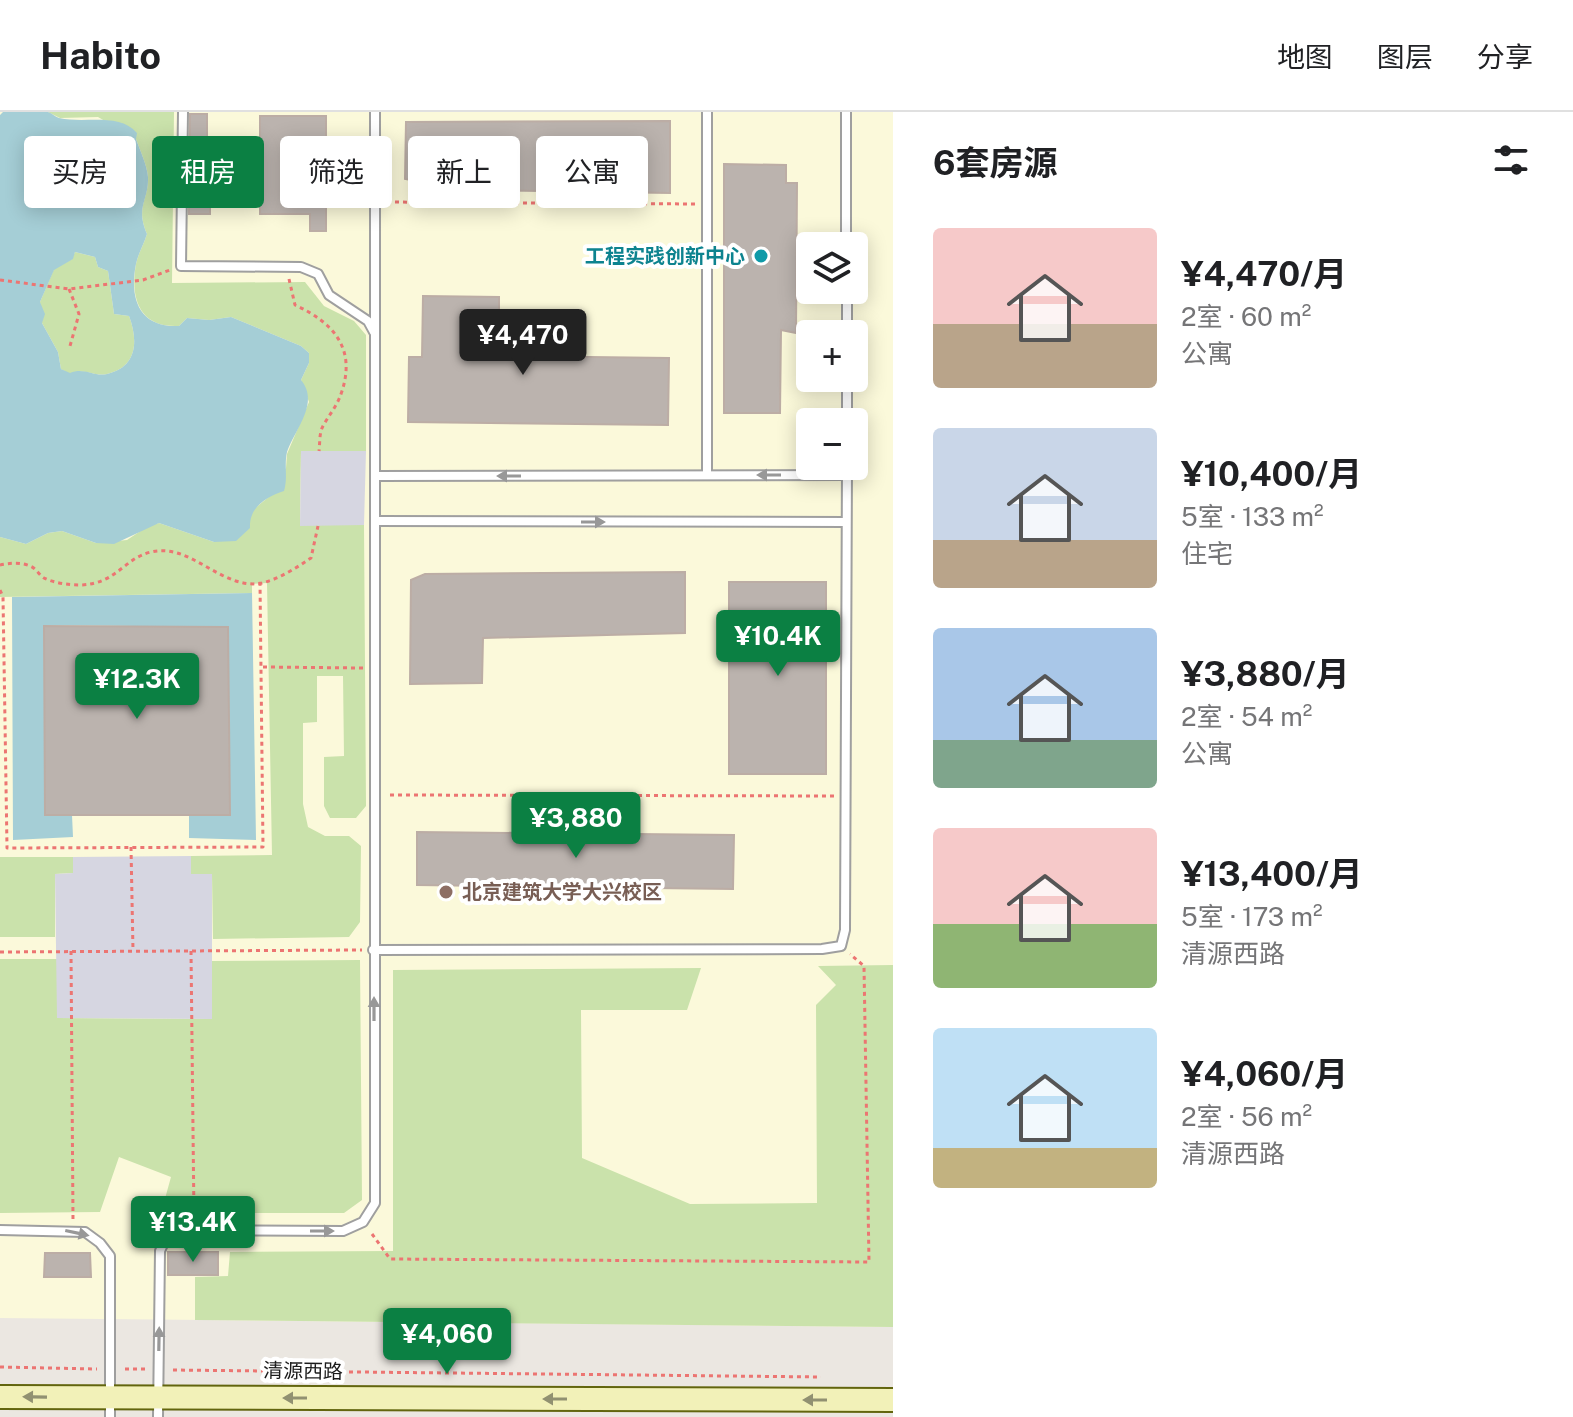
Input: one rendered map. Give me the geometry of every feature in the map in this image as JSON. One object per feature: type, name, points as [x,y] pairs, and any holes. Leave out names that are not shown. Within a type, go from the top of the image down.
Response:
[{"type":"main road","name":"清源西路","points":[[0,1397],[110,1408],[893,1400]]},
{"type":"lane","points":[[183,112],[181,266],[301,267],[318,274],[329,295],[368,321],[375,335]]},
{"type":"lane","points":[[375,112],[375,136]]},
{"type":"lane","points":[[707,112],[707,475]]},
{"type":"lane","points":[[846,112],[846,232]]},
{"type":"lane","points":[[158,1407],[160,1251],[165,1239],[174,1233],[194,1230],[343,1231],[363,1222],[375,1203],[375,208]]},
{"type":"lane","points":[[375,476],[796,472]]},
{"type":"lane","points":[[373,950],[822,949],[841,946],[845,930],[847,480]]},
{"type":"lane","points":[[375,521],[846,522]]},
{"type":"lane","points":[[0,1230],[85,1232],[100,1243],[110,1256],[110,1408]]},
{"type":"path","points":[[392,202],[707,204]]},
{"type":"path","points":[[0,280],[69,289],[143,280],[181,266]]},
{"type":"path","points":[[287,267],[295,305],[318,316],[340,341],[348,364],[341,393],[331,416],[321,428],[319,451]]},
{"type":"path","points":[[69,289],[79,314],[70,346]]},
{"type":"path","points":[[0,565],[30,566],[44,578],[80,585],[102,582],[119,573],[133,560],[152,552],[172,552],[189,557],[232,579],[260,583],[293,570],[311,558],[318,526]]},
{"type":"path","points":[[0,590],[3,597],[2,738],[7,848],[263,847],[260,583]]},
{"type":"path","points":[[263,667],[374,668]]},
{"type":"path","points":[[374,795],[846,797]]},
{"type":"path","points":[[131,847],[133,951]]},
{"type":"path","points":[[363,1222],[390,1259],[869,1262],[864,966],[841,946]]},
{"type":"path","points":[[0,952],[373,950]]},
{"type":"path","points":[[71,951],[73,1231]]},
{"type":"path","points":[[191,951],[194,1230]]},
{"type":"path","name":"清源西路","points":[[0,1367],[829,1378]]},
{"type":"shaded area","name":"北京建筑大学大兴校区","points":[[0,112],[893,112],[893,1327],[0,1318]]},
{"type":"shaded area","points":[[301,451],[366,451],[364,525],[300,526]]},
{"type":"shaded area","points":[[191,856],[191,874],[212,874],[212,1019],[57,1018],[55,874],[73,873],[73,857]]},
{"type":"green space","points":[[48,112],[174,112],[174,136],[152,136],[152,208],[173,208],[172,283],[305,282],[324,306],[354,321],[366,335],[366,451],[301,451],[300,525],[364,525],[366,806],[356,818],[330,818],[324,806],[324,757],[344,756],[343,676],[317,676],[317,722],[303,723],[303,804],[308,827],[325,836],[349,836],[361,846],[360,922],[349,937],[213,939],[212,875],[191,874],[191,856],[272,855],[267,583],[252,584],[252,593],[0,597],[0,537],[26,544],[48,533],[62,531],[96,543],[127,540],[148,526],[159,523],[214,542],[250,517],[254,509],[270,496],[286,468],[287,454],[309,402],[301,380],[309,363],[309,353],[301,346],[231,317],[209,320],[187,318],[179,326],[155,322],[146,316],[136,299],[134,277],[147,234],[142,210],[148,177],[136,136],[98,117],[60,118]]},
{"type":"green space","points":[[75,252],[95,257],[98,267],[108,271],[114,314],[129,316],[132,325],[134,343],[130,359],[107,374],[80,371],[70,374],[61,369],[58,352],[42,323],[40,302],[54,269],[72,259]]},
{"type":"green space","points":[[0,857],[73,857],[73,873],[55,874],[55,937],[0,937]]},
{"type":"green space","points":[[0,959],[57,959],[58,1018],[211,1019],[211,961],[360,960],[362,1200],[344,1213],[161,1213],[171,1177],[119,1157],[100,1212],[0,1213]]},
{"type":"green space","points":[[893,965],[893,1327],[195,1320],[195,1277],[228,1276],[230,1252],[393,1251],[393,970],[701,968],[687,1010],[581,1010],[582,1158],[690,1204],[817,1203],[816,1005],[836,985],[818,966]]},
{"type":"water","points":[[3,112],[48,112],[69,120],[121,123],[137,133],[136,139],[148,177],[142,210],[147,234],[134,277],[136,299],[146,316],[154,322],[179,326],[187,318],[209,320],[231,317],[301,346],[309,353],[309,363],[301,380],[308,398],[307,407],[287,452],[284,491],[260,504],[252,514],[250,528],[236,541],[214,542],[159,523],[114,544],[96,543],[62,531],[48,533],[26,544],[0,537],[0,115]],"holes":[[[75,252],[95,257],[98,267],[108,271],[114,314],[129,316],[134,334],[133,351],[125,365],[107,374],[70,373],[61,369],[58,352],[42,323],[45,314],[40,302],[54,270],[73,259]]]},
{"type":"water","points":[[252,593],[256,840],[189,838],[189,815],[230,815],[228,627],[44,625],[44,815],[72,815],[73,837],[13,840],[12,597]]},
{"type":"building","points":[[190,114],[207,114],[207,136],[190,136]]},
{"type":"building","points":[[260,116],[326,116],[326,136],[280,136],[280,208],[326,208],[326,231],[310,231],[310,214],[260,214],[260,208],[264,208],[264,136],[260,136]]},
{"type":"building","points":[[670,121],[670,193],[648,193],[648,136],[536,136],[536,191],[520,191],[520,136],[408,136],[408,180],[405,179],[406,122]]},
{"type":"building","name":"工程实践创新中心","points":[[724,164],[786,165],[786,183],[797,183],[796,333],[781,330],[780,413],[724,413]]},
{"type":"building","points":[[189,208],[210,208],[210,214],[189,214]]},
{"type":"building","points":[[423,296],[499,297],[499,356],[669,358],[668,425],[408,422],[409,357],[422,357]]},
{"type":"building","points":[[685,572],[685,633],[483,638],[482,683],[410,684],[411,580],[425,574]]},
{"type":"building","points":[[729,582],[826,582],[826,774],[729,774]]},
{"type":"building","points":[[44,626],[228,627],[230,815],[45,815]]},
{"type":"building","points":[[417,832],[734,835],[733,889],[417,885]]},
{"type":"building","points":[[168,1252],[218,1252],[218,1275],[168,1275]]},
{"type":"building","points":[[45,1253],[90,1253],[91,1277],[44,1277]]},
{"type":"place","name":"工程实践创新中心","points":[[761,256]]},
{"type":"place","name":"北京建筑大学大兴校区","points":[[446,892]]}]
